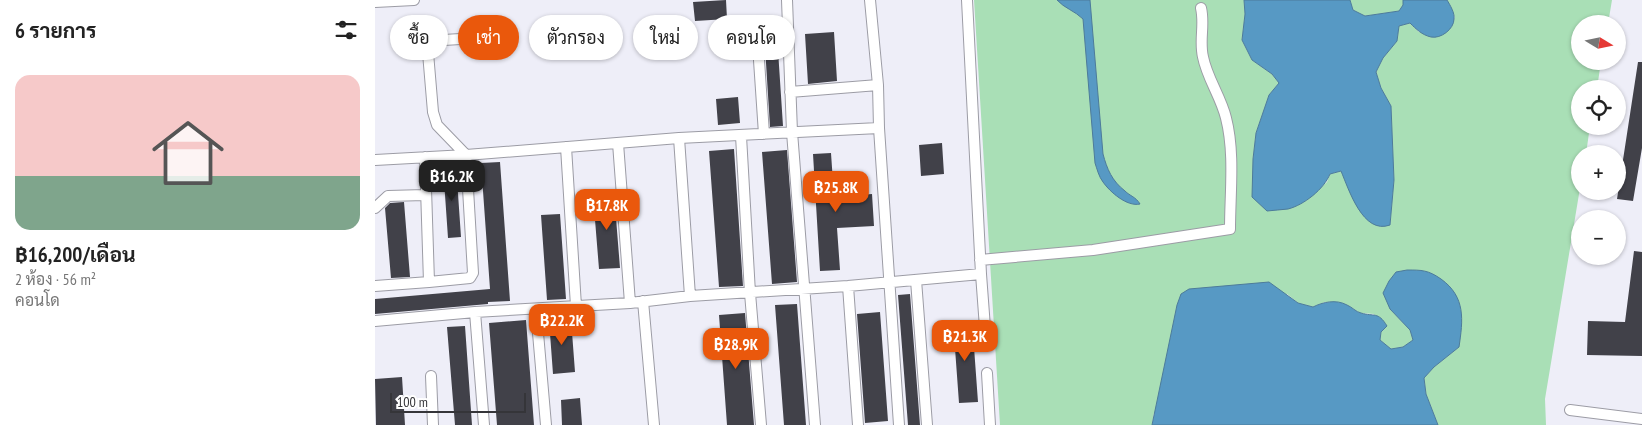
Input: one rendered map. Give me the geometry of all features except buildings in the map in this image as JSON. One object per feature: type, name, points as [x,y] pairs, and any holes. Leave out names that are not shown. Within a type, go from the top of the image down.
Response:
[{"type":"street","points":[[375,2],[414,0]]},
{"type":"street","points":[[787,0],[792,132],[815,425]]},
{"type":"street","points":[[870,0],[878,85],[879,128],[899,425]]},
{"type":"street","points":[[967,0],[986,341]]},
{"type":"street","points":[[980,260],[1093,250],[1230,229],[1231,146],[1226,117],[1203,59],[1201,45],[1204,18],[1201,8]]},
{"type":"street","points":[[375,286],[470,278],[473,273],[466,155],[437,126],[433,112],[427,41],[458,39]]},
{"type":"street","points":[[759,60],[764,134]]},
{"type":"street","points":[[790,92],[878,85]]},
{"type":"street","points":[[375,160],[425,158],[679,138],[879,128]]},
{"type":"street","points":[[741,136],[761,425]]},
{"type":"street","points":[[679,138],[690,296]]},
{"type":"street","points":[[618,142],[630,303]]},
{"type":"street","points":[[566,147],[576,306]]},
{"type":"street","points":[[425,158],[429,282]]},
{"type":"street","points":[[375,208],[388,196],[425,194]]},
{"type":"street","points":[[375,321],[475,312],[630,303],[690,296],[847,286],[981,274]]},
{"type":"street","points":[[916,280],[927,425]]},
{"type":"street","points":[[847,286],[857,425]]},
{"type":"street","points":[[643,301],[654,425]]},
{"type":"street","points":[[475,312],[484,425]]},
{"type":"street","points":[[538,333],[546,425]]},
{"type":"street","points":[[987,373],[990,425]]},
{"type":"street","points":[[431,376],[433,425]]},
{"type":"street","points":[[1570,410],[1642,419]]},
{"type":"green space","points":[[974,0],[1244,0],[1245,14],[1242,40],[1252,60],[1272,74],[1279,83],[1269,95],[1256,133],[1253,159],[1253,197],[1305,201],[1327,182],[1330,174],[1342,171],[1346,183],[1390,225],[1394,180],[1391,106],[1381,88],[1376,72],[1383,58],[1397,41],[1399,26],[1410,23],[1419,32],[1455,18],[1447,0],[1612,0],[1610,15],[1571,15],[1571,70],[1600,70],[1598,80],[1571,80],[1571,135],[1589,135],[1587,145],[1571,145],[1571,200],[1578,200],[1576,210],[1571,210],[1571,242],[1545,399],[1546,425],[1438,425],[1426,394],[1424,378],[1434,367],[1459,347],[1390,309],[1410,330],[1413,340],[1403,347],[1391,349],[1380,340],[1381,332],[1374,314],[1360,313],[1345,304],[1325,302],[1313,307],[1298,303],[1287,294],[1154,413],[1152,425],[1000,425]]},
{"type":"green space","points":[[1350,0],[1403,0],[1403,5],[1399,11],[1365,16],[1353,10]]},
{"type":"water","points":[[1057,0],[1090,0],[1103,154],[1113,179],[1140,204],[1130,203],[1119,198],[1106,186],[1099,175],[1095,163],[1083,19]]},
{"type":"water","points":[[1244,0],[1350,0],[1353,10],[1365,16],[1399,11],[1403,5],[1403,0],[1447,0],[1454,17],[1449,30],[1443,35],[1431,37],[1417,30],[1410,23],[1399,26],[1397,41],[1383,58],[1376,72],[1381,88],[1391,106],[1394,180],[1390,225],[1380,226],[1372,223],[1365,217],[1358,209],[1341,171],[1330,174],[1313,196],[1288,209],[1267,211],[1252,197],[1256,133],[1269,95],[1279,83],[1272,74],[1252,60],[1242,40],[1245,14]]},
{"type":"water","points":[[1407,270],[1425,271],[1441,279],[1455,293],[1461,310],[1459,347],[1434,367],[1424,378],[1426,394],[1438,425],[1152,425],[1177,305],[1181,294],[1189,289],[1269,282],[1298,303],[1313,307],[1330,302],[1343,303],[1359,312],[1376,315],[1381,318],[1387,326],[1381,332],[1380,340],[1391,349],[1403,347],[1413,340],[1410,330],[1390,309],[1383,293],[1396,272]]}]
